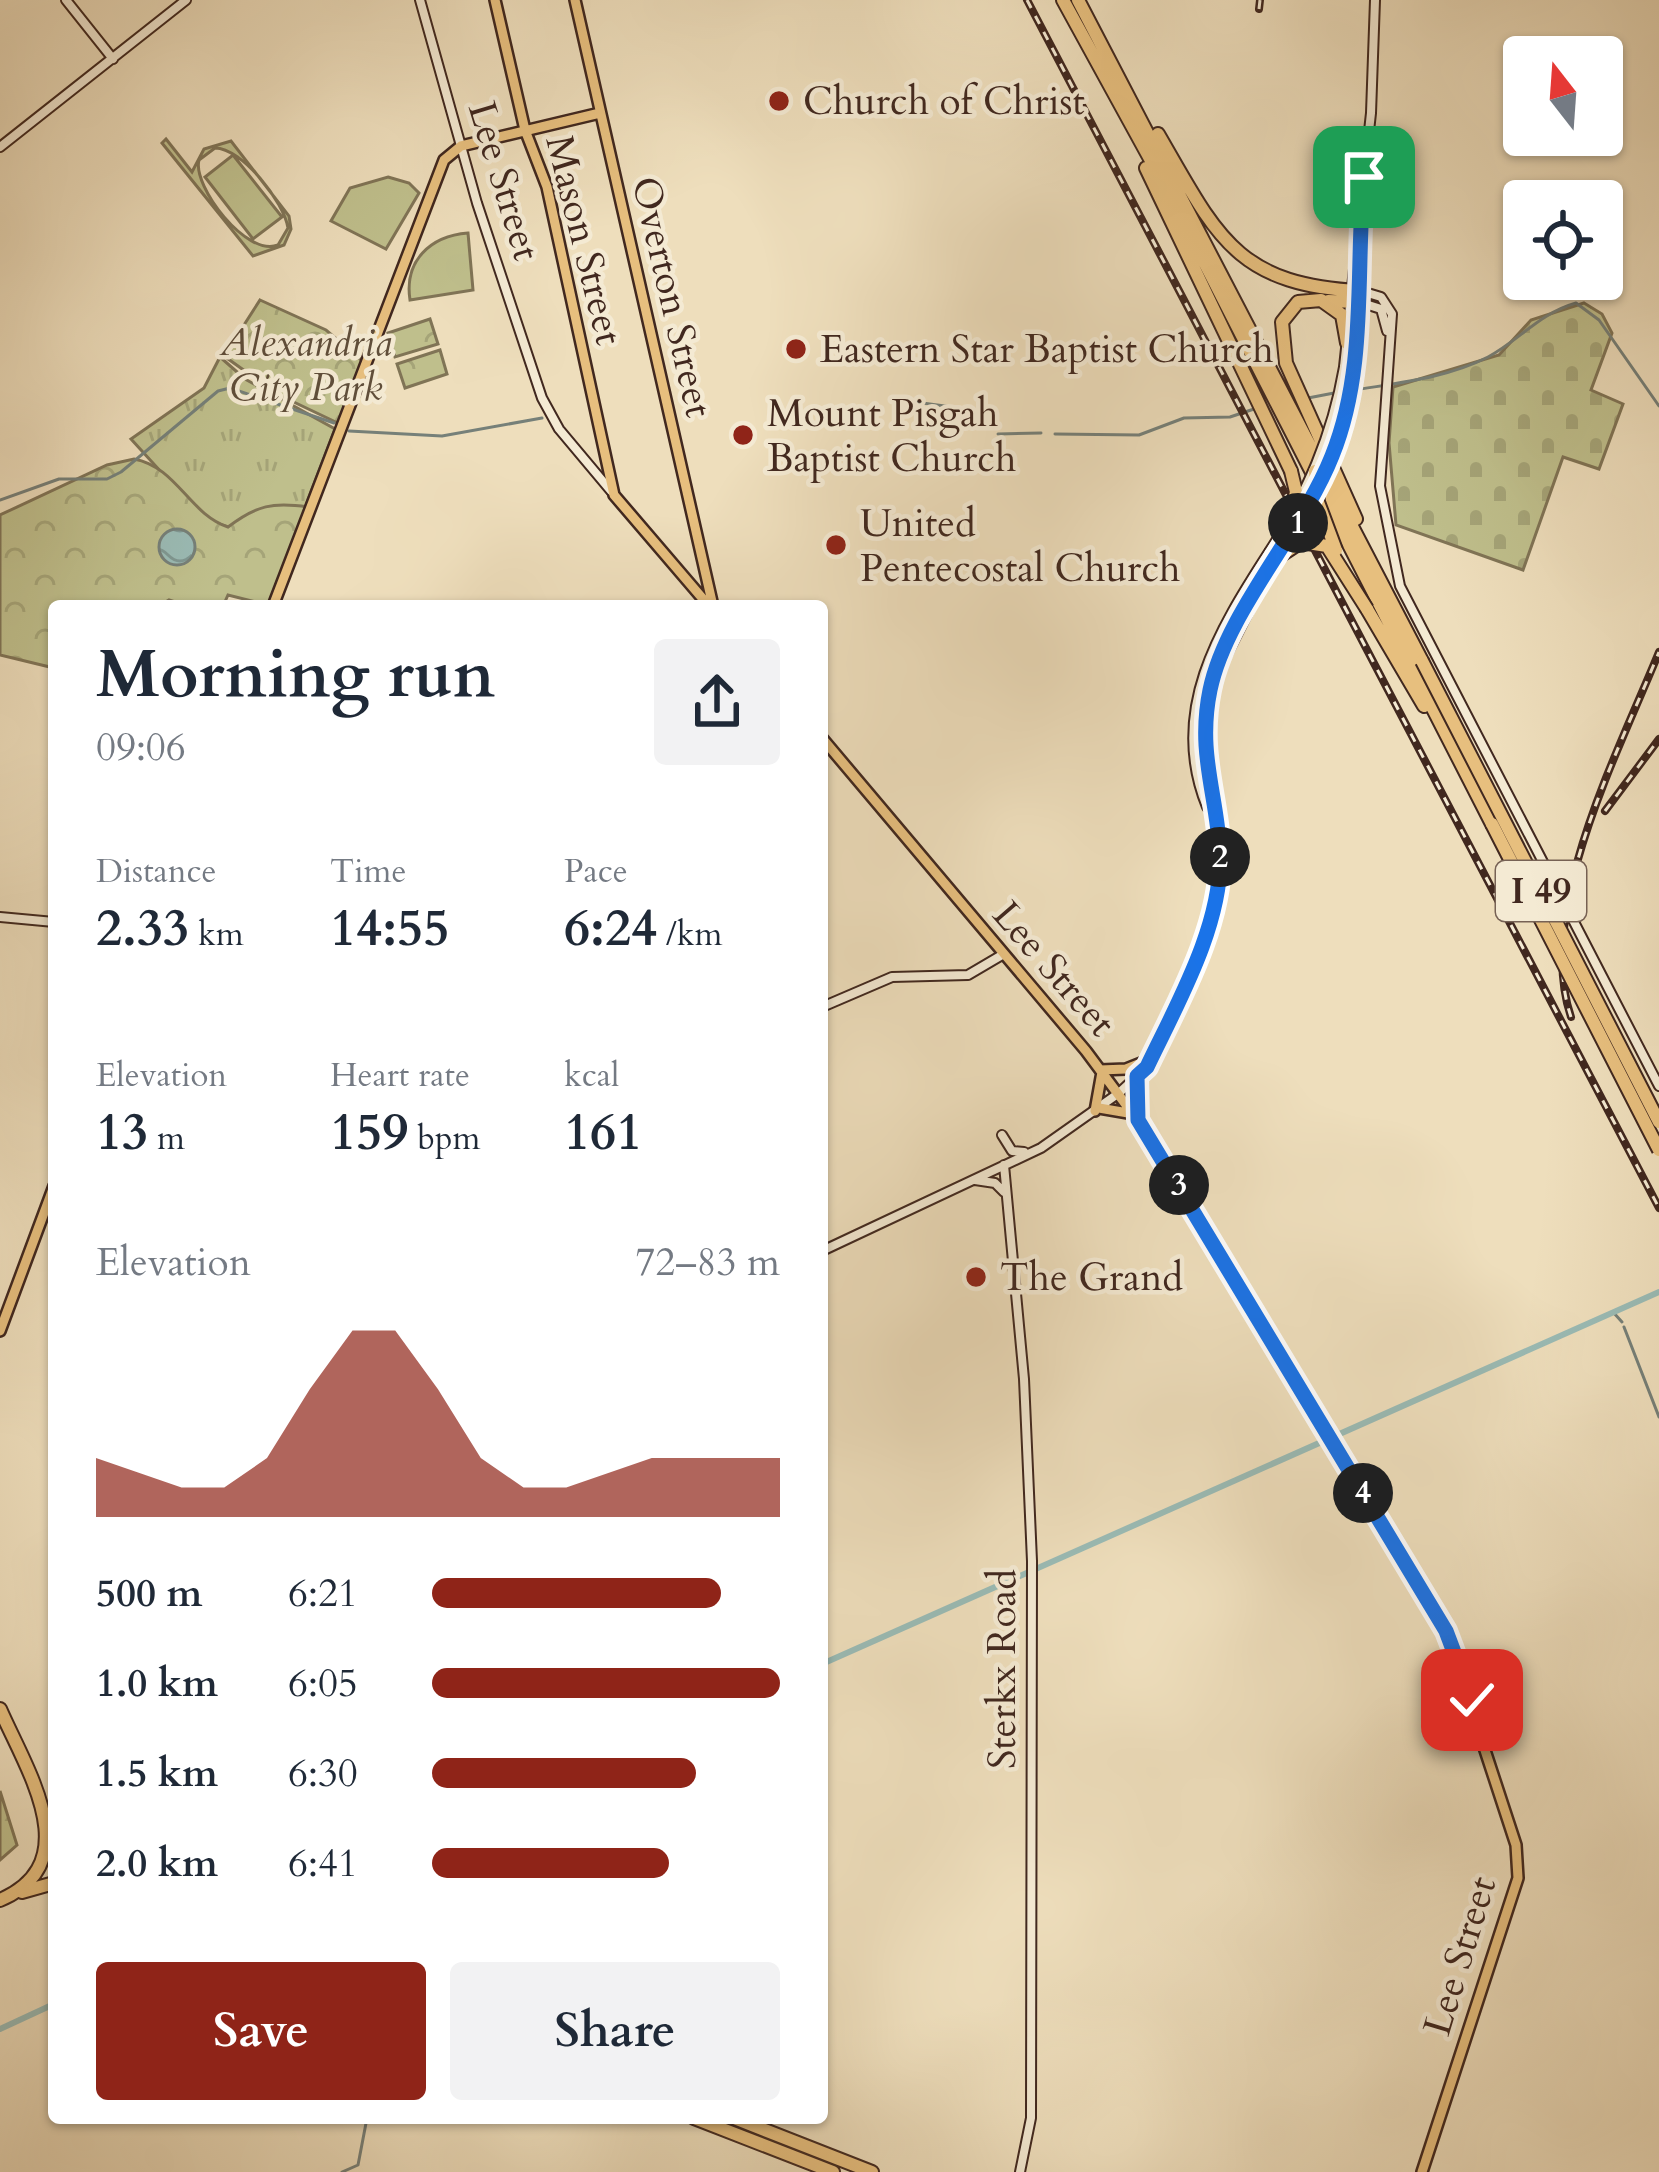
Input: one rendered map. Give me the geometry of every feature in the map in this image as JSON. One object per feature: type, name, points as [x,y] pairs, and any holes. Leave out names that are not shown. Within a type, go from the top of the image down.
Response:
[{"type":"highway","name":"I 49","points":[[1063,0],[1274,388]]},
{"type":"highway","name":"I 49","points":[[1078,0],[1659,1150]]},
{"type":"highway","points":[[1078,0],[1224,237],[1266,275],[1354,296]]},
{"type":"highway","points":[[1132,128],[1211,307],[1291,471],[1296,491],[1289,520]]},
{"type":"highway","points":[[1354,296],[1298,302],[1282,322],[1286,363],[1392,604]]},
{"type":"highway","points":[[1321,300],[1342,315],[1347,343]]},
{"type":"highway","name":"I 49","points":[[1284,409],[1422,661],[1659,1122]]},
{"type":"highway","points":[[1291,471],[1316,480],[1348,576]]},
{"type":"highway","points":[[1272,555],[1301,542],[1318,542],[1348,576],[1488,817]]},
{"type":"highway","points":[[0,1709],[48,1819]]},
{"type":"highway","points":[[16,1894],[44,1863],[44,1810]]},
{"type":"highway","points":[[0,1900],[48,1885]]},
{"type":"highway","points":[[709,2124],[833,2172]]},
{"type":"highway","points":[[749,2124],[872,2172]]},
{"type":"main road","name":"Mason Street","points":[[495,0],[525,130],[547,187],[614,495]]},
{"type":"main road","name":"Overton Street","points":[[575,0],[710,600]]},
{"type":"main road","points":[[274,600],[444,160],[460,146],[600,112]]},
{"type":"main road","name":"Lee Street","points":[[614,495],[706,600]]},
{"type":"main road","name":"Lee Street","points":[[828,745],[1136,1117],[1454,1646],[1516,1845],[1518,1878],[1421,2172]]},
{"type":"main road","points":[[1137,1076],[1136,1117],[1097,1110],[1101,1071],[1126,1070],[1151,1059]]},
{"type":"main road","points":[[0,1331],[48,1202]]},
{"type":"street","points":[[66,0],[113,59]]},
{"type":"street","points":[[0,147],[187,0]]},
{"type":"street","name":"Lee Street","points":[[420,0],[460,146],[548,412],[614,495]]},
{"type":"street","points":[[1348,369],[1375,0]]},
{"type":"street","points":[[1272,555],[1316,480],[1348,409],[1347,343],[1354,296]]},
{"type":"street","points":[[1354,296],[1389,305],[1382,511],[1400,586],[1659,1086]]},
{"type":"street","points":[[828,1248],[1032,1152],[1119,1094],[1151,1059],[1216,897],[1220,852],[1205,758],[1210,686],[1289,520],[1316,480]]},
{"type":"street","points":[[0,917],[48,921]]},
{"type":"street","points":[[828,1004],[892,977],[968,975],[1002,955]]},
{"type":"street","points":[[1002,1136],[1012,1150],[1032,1152]]},
{"type":"street","name":"Sterkx Road","points":[[1004,1165],[1024,1379],[1032,1561],[1031,2118],[1020,2172]]},
{"type":"street","points":[[974,1180],[995,1183],[1008,1200]]},
{"type":"green space","points":[[166,139],[192,172],[204,149],[231,141],[258,176],[237,157],[215,148],[199,160],[204,186],[238,231],[265,246],[278,245],[288,228],[272,194],[289,216],[291,229],[284,245],[253,256],[162,143]]},
{"type":"green space","points":[[233,155],[282,217],[253,239],[205,177]]},
{"type":"green space","points":[[388,177],[409,183],[419,193],[386,249],[331,221],[350,188]]},
{"type":"green space","points":[[468,233],[473,290],[410,300],[411,274],[422,253],[442,239]]},
{"type":"green space","name":"Alexandria City Park","points":[[260,300],[326,330],[366,364],[342,425],[277,394],[224,356]]},
{"type":"green space","points":[[1584,303],[1602,314],[1612,333],[1591,390],[1623,404],[1599,469],[1563,457],[1523,570],[1396,525],[1389,443],[1393,387],[1499,355],[1531,320]]},
{"type":"green space","points":[[430,319],[438,344],[395,357],[388,333]]},
{"type":"green space","points":[[440,350],[447,374],[405,388],[397,364]]},
{"type":"green space","points":[[220,357],[245,379],[335,429],[304,510],[228,527],[204,519],[131,439],[204,388]]},
{"type":"green space","points":[[134,459],[149,464],[203,512],[228,527],[266,507],[308,507],[274,600],[228,595],[226,600],[48,600],[48,667],[0,655],[0,515],[107,465]]},
{"type":"green space","points":[[0,1791],[17,1845],[0,1860]]},
{"type":"water","points":[[177,529],[189,535],[195,547],[189,559],[177,565],[165,559],[159,547],[165,535]]},
{"type":"waterway","points":[[1349,391],[1472,364],[1576,303],[1599,320],[1659,406]]},
{"type":"waterway","points":[[0,500],[59,479],[107,479],[218,391],[230,388],[334,423]]},
{"type":"waterway","points":[[1308,398],[1334,393]]},
{"type":"waterway","points":[[915,402],[952,407],[969,425]]},
{"type":"waterway","points":[[1055,434],[1139,435],[1184,418],[1230,417],[1257,408]]},
{"type":"waterway","points":[[349,431],[442,436],[542,418]]},
{"type":"waterway","points":[[998,434],[1041,433]]},
{"type":"waterway","points":[[828,1661],[1659,1292]]},
{"type":"waterway","points":[[1613,1312],[1622,1322]]},
{"type":"waterway","points":[[1624,1327],[1659,1417]]},
{"type":"waterway","points":[[0,2029],[48,2007]]},
{"type":"waterway","points":[[342,2172],[358,2165],[366,2124]]},
{"type":"railway","points":[[1027,0],[1659,1208]]},
{"type":"railway","points":[[1259,9],[1260,0]]},
{"type":"railway","points":[[1571,1017],[1563,975],[1572,882],[1604,784],[1659,652]]},
{"type":"railway","points":[[1605,811],[1659,739]]},
{"type":"place","name":"Church of Christ","points":[[779,101]]},
{"type":"place","name":"Eastern Star Baptist Church","points":[[796,349]]},
{"type":"place","name":"Mount Pisgah Baptist Church","points":[[743,435]]},
{"type":"place","name":"United Pentecostal Church","points":[[836,545]]},
{"type":"place","name":"The Grand","points":[[976,1277]]},
{"type":"route","points":[[1364,177],[1360,290],[1348,409],[1322,481],[1275,559],[1210,686],[1206,781],[1220,852],[1219,881],[1190,972],[1147,1067],[1137,1076],[1136,1097],[1138,1120],[1446,1631],[1472,1700]]}]
